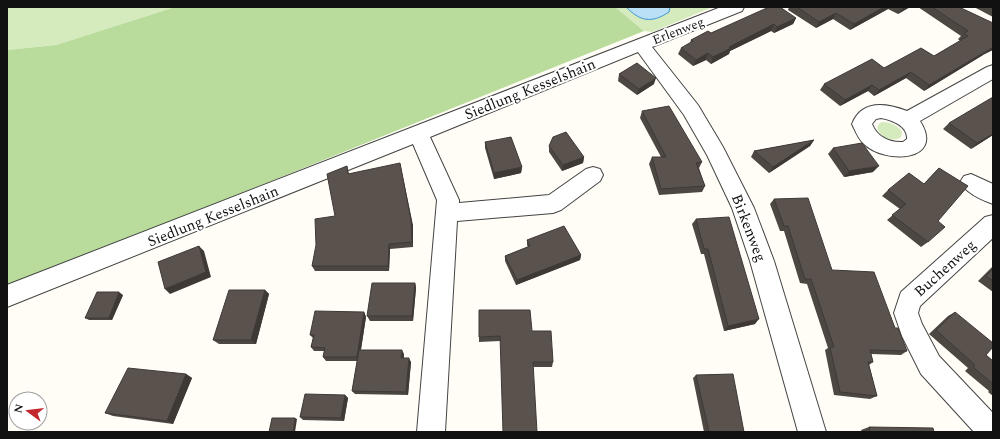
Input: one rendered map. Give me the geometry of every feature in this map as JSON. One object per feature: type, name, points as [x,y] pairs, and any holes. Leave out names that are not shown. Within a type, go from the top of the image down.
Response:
[{"type":"street","name":"Erlenweg","points":[[641,44],[736,7]]},
{"type":"street","name":"Siedlung Kesselshain","points":[[7,296],[419,134],[641,44]]},
{"type":"street","name":"Birkenweg","points":[[641,44],[691,110],[716,153],[743,208],[762,261],[812,432]]},
{"type":"street","points":[[907,120],[993,71]]},
{"type":"street","points":[[419,134],[448,200],[431,432]]},
{"type":"street","points":[[446,213],[553,204],[592,175]]},
{"type":"street","points":[[971,182],[993,195]]},
{"type":"street","name":"Buchenweg","points":[[993,224],[910,300],[906,313],[911,328],[930,365],[984,423],[993,430]]},
{"type":"green space","points":[[7,7],[175,7],[56,45],[7,50]]},
{"type":"green space","points":[[175,7],[615,7],[644,31],[135,236],[7,285],[7,50],[56,45]]},
{"type":"green space","points":[[615,7],[713,7],[652,32],[644,31]]},
{"type":"green space","points":[[882,122],[891,123],[898,127],[902,132],[901,137],[894,140],[884,137],[877,128]]},
{"type":"water","points":[[626,7],[670,7],[669,12],[663,16],[646,19],[641,18],[631,12]]},
{"type":"building","points":[[769,7],[780,7],[796,18],[777,27],[774,24],[713,57],[708,53],[696,60],[681,48],[693,41],[691,40],[708,31],[711,33]]},
{"type":"building","points":[[797,7],[884,7],[854,24],[836,13],[819,22]]},
{"type":"building","points":[[932,7],[959,7],[993,23],[993,47],[929,85],[911,72],[879,90],[872,85],[845,100],[824,84],[872,59],[884,68],[921,48],[934,56],[968,36],[964,33],[968,31]]},
{"type":"building","points":[[637,63],[656,78],[639,89],[619,74]]},
{"type":"building","points":[[993,97],[993,134],[977,143],[949,123]]},
{"type":"building","points":[[669,106],[702,162],[696,163],[705,186],[661,189],[652,157],[666,157],[642,111]]},
{"type":"building","points":[[566,132],[584,157],[563,165],[549,146],[553,137]]},
{"type":"building","points":[[511,137],[522,167],[494,173],[485,142]]},
{"type":"building","points":[[814,140],[773,167],[754,151]]},
{"type":"building","points":[[862,143],[879,166],[849,171],[833,148]]},
{"type":"building","points":[[400,163],[411,220],[412,242],[389,244],[388,266],[312,266],[316,245],[315,219],[335,216],[327,174],[347,166],[348,174]]},
{"type":"building","points":[[939,168],[968,186],[938,221],[945,227],[928,242],[892,215],[906,204],[888,190],[909,173],[924,184]]},
{"type":"building","points":[[808,198],[832,270],[874,272],[895,328],[898,328],[907,351],[870,350],[873,362],[868,362],[877,396],[840,392],[830,347],[834,347],[811,279],[805,279],[788,226],[784,226],[774,199]]},
{"type":"building","points":[[729,217],[759,319],[728,326],[708,249],[704,249],[696,219]]},
{"type":"building","points":[[564,226],[581,255],[517,280],[505,256],[530,246],[527,240]]},
{"type":"building","points":[[199,246],[206,272],[165,289],[158,262]]},
{"type":"building","points":[[993,269],[993,281],[986,276]]},
{"type":"building","points":[[372,283],[415,283],[412,316],[367,316]]},
{"type":"building","points":[[229,290],[265,290],[251,340],[213,340]]},
{"type":"building","points":[[97,292],[119,292],[109,318],[85,318]]},
{"type":"building","points":[[479,310],[530,310],[532,331],[551,331],[553,362],[533,362],[537,432],[503,432],[500,336],[479,337]]},
{"type":"building","points":[[315,311],[364,312],[357,357],[323,357],[325,348],[311,347],[314,335],[310,335]]},
{"type":"building","points":[[955,312],[993,343],[993,347],[986,355],[993,361],[993,384],[973,367],[975,365],[936,330]]},
{"type":"building","points":[[359,350],[402,350],[401,358],[409,358],[406,392],[352,391]]},
{"type":"building","points":[[128,368],[186,374],[167,421],[105,413]]},
{"type":"building","points":[[733,374],[744,432],[709,432],[696,375]]},
{"type":"building","points":[[305,394],[345,395],[341,418],[300,417]]},
{"type":"building","points":[[272,418],[295,418],[293,432],[269,432]]},
{"type":"building","points":[[869,427],[933,428],[934,432],[870,432]]}]
